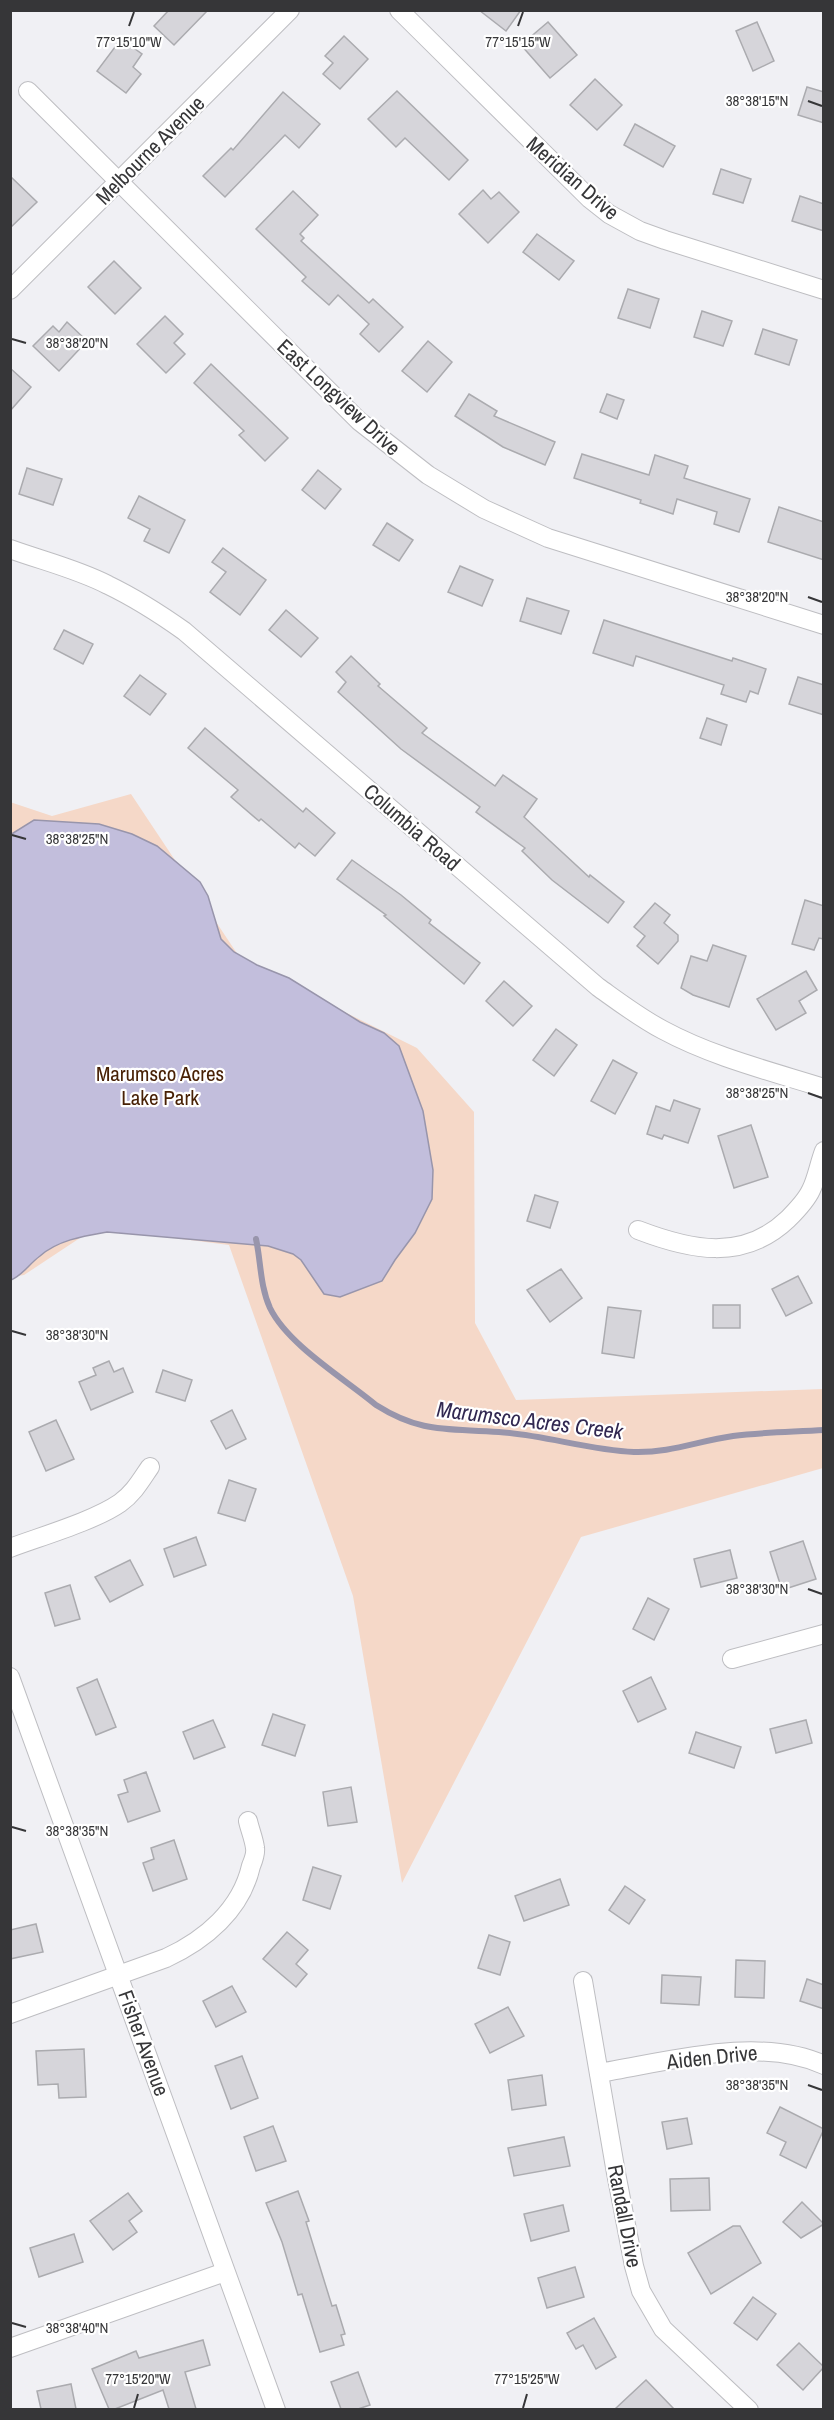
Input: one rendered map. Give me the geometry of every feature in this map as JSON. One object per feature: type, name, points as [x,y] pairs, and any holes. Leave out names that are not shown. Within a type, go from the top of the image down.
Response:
[{"type":"street","name":"Melbourne Avenue","points":[[10,290],[290,10]]},
{"type":"street","name":"Meridian Drive","points":[[399,10],[566,177],[609,214],[640,231],[665,240],[824,290]]},
{"type":"street","name":"East Longview Drive","points":[[28,91],[359,421],[403,457],[455,493],[522,527],[559,542],[824,625]]},
{"type":"street","name":"Columbia Road","points":[[10,549],[74,570],[107,584],[147,605],[184,631],[598,987],[633,1013],[664,1031],[704,1049],[824,1088]]},
{"type":"street","points":[[638,1230],[671,1243],[700,1248],[740,1246],[761,1238],[781,1226],[798,1209],[811,1191],[824,1151]]},
{"type":"street","points":[[10,1548],[105,1511],[121,1502],[137,1488],[150,1467]]},
{"type":"street","points":[[732,1659],[824,1634]]},
{"type":"street","name":"Fisher Avenue","points":[[10,1677],[276,2409]]},
{"type":"street","points":[[10,2014],[185,1949],[206,1935],[225,1917],[239,1897],[252,1866],[255,1850],[248,1821]]},
{"type":"street","name":"Randall Drive","points":[[583,1981],[633,2266],[641,2291],[663,2329],[749,2409]]},
{"type":"street","name":"Aiden Drive","points":[[599,2073],[753,2050],[781,2052],[824,2065]]},
{"type":"street","points":[[10,2348],[225,2272]]},
{"type":"green space","name":"Marumsco Acres Lake Park","points":[[131,794],[242,961],[417,1048],[474,1112],[475,1323],[516,1400],[823,1389],[823,1468],[581,1537],[402,1883],[353,1596],[229,1245],[95,1228],[24,1275],[11,1277],[10,802],[52,816]]},
{"type":"shaded area","points":[[34,820],[99,824],[132,834],[157,846],[200,882],[208,896],[221,939],[234,952],[257,965],[289,978],[360,1022],[384,1033],[399,1046],[423,1111],[433,1170],[432,1199],[415,1233],[382,1281],[340,1297],[324,1294],[301,1260],[293,1254],[268,1246],[107,1232],[55,1246],[11,1280],[10,835]]},
{"type":"building","points":[[169,10],[208,10],[174,45],[154,26]]},
{"type":"building","points":[[479,10],[521,10],[506,31]]},
{"type":"building","points":[[548,22],[577,55],[550,78],[521,45]]},
{"type":"building","points":[[757,22],[774,61],[753,71],[736,31]]},
{"type":"building","points":[[344,36],[368,59],[340,89],[323,74],[333,63],[325,56]]},
{"type":"building","points":[[121,39],[142,54],[133,67],[141,74],[126,93],[97,71]]},
{"type":"building","points":[[595,79],[622,105],[597,130],[570,105]]},
{"type":"building","points":[[807,87],[824,92],[824,123],[798,115]]},
{"type":"building","points":[[397,91],[468,160],[449,180],[405,138],[396,147],[368,119]]},
{"type":"building","points":[[283,92],[320,124],[299,148],[285,135],[225,197],[203,176],[231,148],[233,150]]},
{"type":"building","points":[[635,124],[675,146],[663,167],[624,145]]},
{"type":"building","points":[[721,169],[751,179],[743,203],[713,194]]},
{"type":"building","points":[[10,176],[37,202],[10,228]]},
{"type":"building","points":[[483,190],[491,199],[499,192],[519,212],[488,243],[459,214]]},
{"type":"building","points":[[293,191],[318,215],[300,234],[304,238],[301,241],[369,303],[373,299],[403,327],[379,352],[360,334],[369,324],[338,295],[329,305],[302,281],[306,277],[256,229]]},
{"type":"building","points":[[800,196],[824,204],[824,231],[792,221]]},
{"type":"building","points":[[537,234],[574,261],[559,280],[523,252]]},
{"type":"building","points":[[114,261],[141,288],[115,314],[88,287]]},
{"type":"building","points":[[628,289],[659,299],[650,328],[618,318]]},
{"type":"building","points":[[702,311],[732,321],[723,346],[694,337]]},
{"type":"building","points":[[165,316],[183,334],[174,343],[185,354],[166,373],[137,344]]},
{"type":"building","points":[[67,322],[87,341],[59,371],[33,346],[53,326],[59,332]]},
{"type":"building","points":[[763,329],[797,340],[789,365],[755,354]]},
{"type":"building","points":[[428,341],[452,362],[427,392],[402,371]]},
{"type":"building","points":[[211,364],[288,438],[265,461],[239,435],[244,431],[194,383]]},
{"type":"building","points":[[10,368],[31,387],[10,411]]},
{"type":"building","points":[[469,394],[497,411],[494,416],[555,442],[545,465],[503,447],[455,416]]},
{"type":"building","points":[[607,394],[624,400],[617,419],[600,412]]},
{"type":"building","points":[[582,454],[649,475],[655,455],[688,466],[684,478],[750,499],[739,532],[714,524],[717,512],[677,499],[673,514],[640,503],[641,500],[574,478]]},
{"type":"building","points":[[27,468],[62,479],[53,505],[19,494]]},
{"type":"building","points":[[318,470],[341,489],[325,509],[302,490]]},
{"type":"building","points":[[139,496],[185,520],[169,553],[144,541],[150,529],[128,518]]},
{"type":"building","points":[[779,507],[824,522],[824,560],[768,542]]},
{"type":"building","points":[[387,523],[413,540],[399,561],[373,545]]},
{"type":"building","points":[[223,548],[266,580],[240,615],[210,592],[226,572],[212,562]]},
{"type":"building","points":[[460,566],[493,580],[482,606],[448,592]]},
{"type":"building","points":[[527,598],[569,611],[561,634],[520,621]]},
{"type":"building","points":[[286,610],[318,638],[301,657],[269,630]]},
{"type":"building","points":[[604,620],[732,661],[733,658],[766,669],[758,694],[750,691],[746,702],[721,694],[724,685],[636,656],[633,666],[593,653]]},
{"type":"building","points":[[64,630],[93,644],[83,664],[54,649]]},
{"type":"building","points":[[351,656],[380,684],[378,686],[427,728],[422,733],[495,786],[503,775],[537,799],[524,817],[589,877],[590,875],[624,902],[608,923],[552,880],[522,851],[525,848],[476,812],[480,807],[401,749],[338,692],[346,682],[336,672]]},
{"type":"building","points":[[140,675],[166,694],[150,715],[124,696]]},
{"type":"building","points":[[798,677],[824,685],[824,715],[789,704]]},
{"type":"building","points":[[707,718],[727,725],[721,745],[700,738]]},
{"type":"building","points":[[205,728],[303,812],[306,808],[335,833],[315,856],[299,843],[295,848],[261,819],[259,821],[231,797],[238,790],[188,748]]},
{"type":"building","points":[[352,860],[401,895],[431,920],[429,923],[480,963],[464,984],[384,916],[386,915],[337,879]]},
{"type":"building","points":[[805,900],[824,906],[824,939],[819,938],[814,950],[792,944]]},
{"type":"building","points":[[655,903],[670,915],[664,923],[678,935],[678,941],[658,964],[637,946],[645,936],[634,927]]},
{"type":"building","points":[[713,945],[746,956],[729,1007],[693,995],[681,988],[691,956],[707,961]]},
{"type":"building","points":[[806,971],[817,990],[799,1001],[806,1013],[776,1030],[757,999]]},
{"type":"building","points":[[504,981],[532,1006],[513,1026],[486,1001]]},
{"type":"building","points":[[556,1029],[577,1045],[554,1076],[533,1060]]},
{"type":"building","points":[[613,1060],[637,1073],[615,1114],[591,1101]]},
{"type":"building","points":[[674,1100],[700,1109],[688,1143],[664,1135],[662,1139],[647,1134],[656,1106],[670,1111]]},
{"type":"building","points":[[751,1125],[768,1177],[734,1188],[718,1136]]},
{"type":"building","points":[[535,1195],[558,1202],[550,1228],[527,1221]]},
{"type":"building","points":[[561,1269],[582,1298],[550,1322],[527,1290]]},
{"type":"building","points":[[798,1276],[812,1303],[786,1316],[772,1289]]},
{"type":"building","points":[[713,1305],[740,1305],[740,1328],[713,1328]]},
{"type":"building","points":[[608,1307],[641,1311],[634,1358],[602,1353]]},
{"type":"building","points":[[109,1361],[114,1372],[123,1368],[133,1392],[91,1410],[79,1382],[96,1375],[93,1368]]},
{"type":"building","points":[[163,1370],[192,1380],[185,1401],[156,1392]]},
{"type":"building","points":[[232,1410],[246,1439],[226,1449],[211,1421]]},
{"type":"building","points":[[56,1420],[74,1459],[46,1471],[29,1432]]},
{"type":"building","points":[[229,1480],[256,1489],[245,1521],[218,1513]]},
{"type":"building","points":[[196,1537],[206,1565],[174,1577],[164,1549]]},
{"type":"building","points":[[803,1541],[816,1579],[782,1590],[770,1552]]},
{"type":"building","points":[[730,1550],[737,1578],[701,1587],[694,1559]]},
{"type":"building","points":[[130,1560],[143,1585],[110,1602],[95,1577]]},
{"type":"building","points":[[70,1585],[80,1619],[55,1626],[45,1593]]},
{"type":"building","points":[[648,1598],[669,1609],[654,1640],[633,1629]]},
{"type":"building","points":[[651,1677],[666,1709],[638,1722],[623,1691]]},
{"type":"building","points":[[97,1679],[116,1727],[96,1735],[77,1688]]},
{"type":"building","points":[[273,1714],[305,1725],[295,1756],[262,1745]]},
{"type":"building","points":[[213,1720],[225,1747],[194,1759],[183,1732]]},
{"type":"building","points":[[806,1720],[812,1743],[776,1753],[770,1729]]},
{"type":"building","points":[[696,1732],[741,1747],[734,1768],[689,1753]]},
{"type":"building","points":[[146,1772],[160,1811],[128,1822],[118,1795],[128,1792],[124,1780]]},
{"type":"building","points":[[351,1787],[357,1822],[328,1826],[323,1792]]},
{"type":"building","points":[[174,1840],[187,1879],[153,1891],[143,1863],[154,1859],[151,1848]]},
{"type":"building","points":[[313,1867],[341,1876],[330,1909],[303,1900]]},
{"type":"building","points":[[560,1879],[569,1905],[524,1921],[515,1896]]},
{"type":"building","points":[[625,1886],[645,1900],[629,1924],[609,1910]]},
{"type":"building","points":[[36,1924],[43,1952],[10,1959],[10,1930]]},
{"type":"building","points":[[287,1932],[308,1950],[296,1964],[307,1974],[296,1987],[263,1959]]},
{"type":"building","points":[[489,1935],[510,1942],[500,1975],[478,1968]]},
{"type":"building","points":[[736,1960],[765,1961],[764,1998],[735,1997]]},
{"type":"building","points":[[662,1975],[701,1977],[699,2005],[661,2003]]},
{"type":"building","points":[[807,1979],[824,1985],[824,2009],[800,2001]]},
{"type":"building","points":[[232,1986],[246,2012],[216,2027],[203,2001]]},
{"type":"building","points":[[508,2007],[524,2036],[490,2053],[475,2024]]},
{"type":"building","points":[[84,2049],[86,2097],[59,2098],[58,2084],[38,2085],[36,2051]]},
{"type":"building","points":[[242,2056],[258,2098],[231,2109],[215,2066]]},
{"type":"building","points":[[542,2075],[546,2105],[512,2110],[508,2080]]},
{"type":"building","points":[[780,2107],[824,2129],[806,2168],[780,2155],[786,2142],[767,2133]]},
{"type":"building","points":[[687,2118],[692,2144],[667,2149],[662,2122]]},
{"type":"building","points":[[273,2126],[286,2161],[256,2171],[244,2137]]},
{"type":"building","points":[[564,2137],[570,2166],[514,2176],[508,2148]]},
{"type":"building","points":[[709,2178],[710,2210],[671,2211],[670,2179]]},
{"type":"building","points":[[298,2191],[309,2221],[306,2222],[332,2306],[336,2305],[345,2334],[341,2335],[344,2345],[320,2352],[302,2294],[298,2295],[282,2242],[266,2203]]},
{"type":"building","points":[[128,2193],[142,2211],[129,2221],[137,2232],[113,2250],[90,2221]]},
{"type":"building","points":[[802,2202],[824,2224],[801,2238],[783,2222]]},
{"type":"building","points":[[563,2205],[569,2231],[531,2241],[524,2214]]},
{"type":"building","points":[[733,2226],[740,2226],[761,2263],[711,2294],[688,2253]]},
{"type":"building","points":[[74,2234],[83,2262],[39,2277],[30,2248]]},
{"type":"building","points":[[575,2267],[584,2297],[547,2308],[538,2278]]},
{"type":"building","points":[[753,2297],[776,2314],[757,2340],[734,2323]]},
{"type":"building","points":[[594,2318],[616,2357],[596,2369],[583,2345],[576,2349],[567,2333]]},
{"type":"building","points":[[203,2340],[210,2365],[185,2372],[196,2409],[169,2409],[163,2390],[115,2409],[109,2409],[92,2369],[136,2351],[139,2358]]},
{"type":"building","points":[[799,2343],[824,2367],[803,2390],[777,2365]]},
{"type":"building","points":[[358,2372],[370,2405],[358,2409],[341,2409],[331,2382]]},
{"type":"building","points":[[646,2380],[674,2409],[615,2409]]},
{"type":"building","points":[[71,2384],[76,2409],[41,2409],[37,2391]]},
{"type":"waterway","name":"Marumsco Acres Creek","points":[[256,1239],[264,1291],[278,1322],[303,1348],[334,1373],[376,1405],[407,1421],[436,1428],[533,1436],[634,1452],[660,1451],[744,1435],[824,1430]]}]
